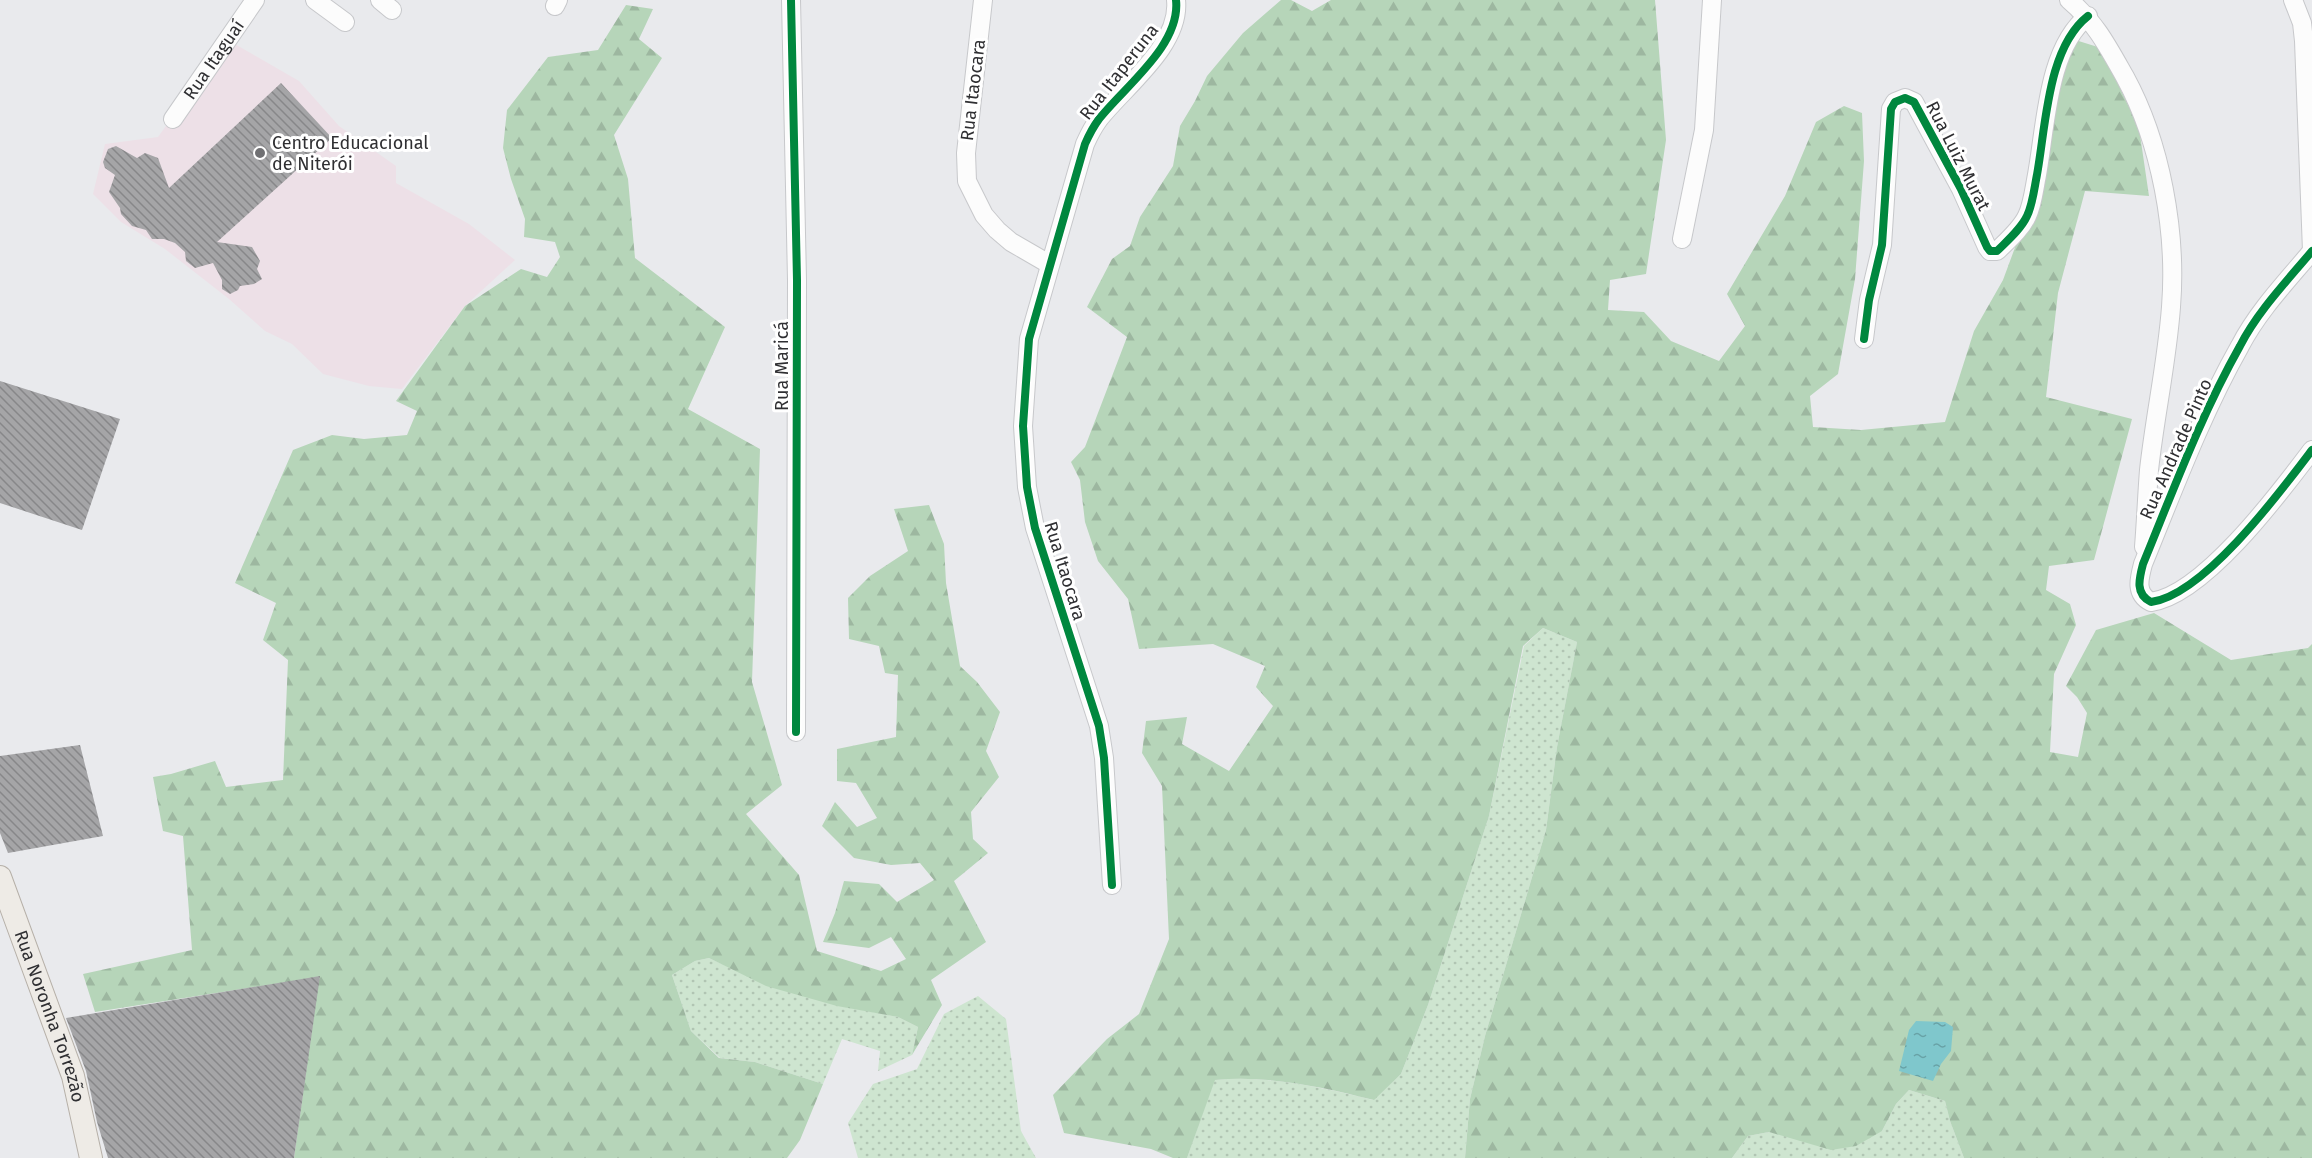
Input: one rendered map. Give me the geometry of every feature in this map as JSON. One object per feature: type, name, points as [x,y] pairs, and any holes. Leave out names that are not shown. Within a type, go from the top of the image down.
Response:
[{"type":"main road","name":"Rua Noronha Torrezão","points":[[0,877],[73,1076],[91,1158]]},
{"type":"street","name":"Rua Itaguaí","points":[[173,119],[255,0]]},
{"type":"street","points":[[315,0],[345,22]]},
{"type":"street","name":"Rua Maricá","points":[[791,0],[797,280],[796,732]]},
{"type":"street","name":"Rua Itaocara","points":[[983,0],[966,153],[968,181],[984,215],[998,230],[1011,242],[1049,264],[1029,339],[1023,426],[1027,487],[1035,528],[1099,726],[1104,758],[1112,885]]},
{"type":"street","name":"Rua Itaperuna","points":[[1049,264],[1085,144],[1099,119],[1160,50],[1170,35],[1177,8],[1176,0]]},
{"type":"street","points":[[1682,239],[1704,130],[1712,0]]},
{"type":"street","points":[[2069,0],[2088,16],[2101,33],[2135,96],[2157,154],[2164,190],[2172,305],[2149,469],[2143,564]]},
{"type":"street","points":[[2293,0],[2302,23],[2304,41],[2312,251]]},
{"type":"street","name":"Rua Luiz Murat","points":[[1864,339],[1869,300],[1882,245],[1891,109],[1895,102],[1905,98],[1914,102],[1961,189],[1987,247],[1990,251],[1996,251],[2028,215],[2043,145],[2054,75],[2060,55],[2076,26],[2088,16]]},
{"type":"street","name":"Rua Andrade Pinto","points":[[2312,251],[2272,299],[2240,344],[2187,456],[2143,564],[2139,589],[2147,600],[2157,601],[2168,597],[2216,563],[2262,514],[2312,450]]},
{"type":"shaded area","points":[[228,40],[299,81],[339,126],[396,166],[396,183],[469,224],[515,260],[465,306],[402,389],[369,386],[323,374],[292,344],[265,331],[229,299],[165,249],[121,222],[93,194],[105,144],[158,137]]},
{"type":"green space","points":[[1281,0],[1291,0],[1312,11],[1331,0],[1655,0],[1666,140],[1646,274],[1610,280],[1608,310],[1644,312],[1671,341],[1719,361],[1745,326],[1727,294],[1785,196],[1816,122],[1844,106],[1862,113],[1864,161],[1855,279],[1838,374],[1810,396],[1813,427],[1861,430],[1945,422],[1974,331],[2003,280],[2044,169],[2069,38],[2101,48],[2139,128],[2149,196],[2085,191],[2058,293],[2046,397],[2132,419],[2094,560],[2049,566],[2046,590],[2070,604],[2076,625],[2054,674],[2050,752],[2078,757],[2087,713],[2077,697],[2066,686],[2096,630],[2154,613],[2231,660],[2308,648],[2312,644],[2312,1158],[1964,1158],[1945,1101],[1909,1090],[1896,1104],[1882,1131],[1856,1146],[1831,1150],[1769,1132],[1748,1136],[1732,1158],[1465,1158],[1470,1099],[1485,1036],[1546,830],[1557,747],[1577,642],[1543,628],[1523,646],[1489,816],[1428,1005],[1401,1074],[1374,1100],[1275,1081],[1215,1080],[1187,1158],[1173,1158],[1151,1149],[1064,1133],[1053,1095],[1107,1039],[1139,1014],[1169,939],[1162,786],[1142,753],[1146,721],[1187,717],[1182,744],[1229,771],[1273,706],[1256,687],[1265,666],[1213,644],[1139,649],[1128,599],[1098,561],[1085,522],[1080,480],[1071,462],[1085,447],[1127,337],[1087,307],[1112,259],[1130,246],[1140,217],[1173,166],[1180,126],[1207,76],[1243,33]]},
{"type":"green space","points":[[626,5],[653,9],[639,39],[662,58],[614,135],[628,179],[635,258],[725,327],[688,409],[760,449],[752,682],[782,785],[746,814],[799,875],[817,951],[881,971],[906,959],[891,937],[869,948],[823,942],[835,913],[844,881],[879,884],[897,902],[934,880],[920,863],[891,865],[854,858],[822,826],[835,802],[857,827],[877,818],[856,783],[837,781],[837,749],[896,737],[898,675],[885,673],[879,646],[849,639],[848,598],[870,576],[908,551],[894,509],[929,505],[944,544],[946,583],[960,666],[977,682],[1000,712],[986,751],[999,777],[971,812],[973,839],[988,853],[954,881],[986,942],[931,980],[942,1005],[912,1055],[918,1027],[898,1017],[837,1006],[766,986],[709,958],[695,961],[672,975],[691,1031],[719,1058],[755,1062],[823,1084],[800,1140],[787,1158],[294,1158],[319,977],[95,1012],[83,974],[192,950],[183,836],[163,831],[153,777],[215,761],[226,787],[283,780],[288,660],[263,640],[276,603],[235,583],[293,450],[332,435],[364,439],[407,435],[417,411],[396,401],[465,306],[521,269],[547,277],[560,257],[555,242],[524,237],[525,219],[503,148],[507,110],[548,57],[598,50]]},
{"type":"green space","points":[[1543,628],[1577,642],[1557,747],[1546,830],[1485,1036],[1470,1099],[1465,1158],[1187,1158],[1214,1080],[1274,1081],[1373,1100],[1401,1074],[1428,1005],[1489,816],[1524,646]]},
{"type":"green space","points":[[709,958],[737,971],[837,1005],[898,1017],[918,1027],[912,1055],[878,1071],[880,1051],[842,1039],[823,1084],[755,1062],[720,1058],[691,1031],[672,975],[695,961]]},
{"type":"green space","points":[[978,996],[1006,1019],[1021,1131],[1036,1158],[858,1158],[848,1123],[873,1084],[917,1069],[944,1014]]},
{"type":"green space","points":[[1909,1090],[1945,1101],[1964,1158],[1732,1158],[1748,1136],[1769,1132],[1799,1139],[1882,1131],[1896,1104]]},
{"type":"water","points":[[1916,1021],[1945,1022],[1953,1027],[1951,1051],[1941,1064],[1933,1081],[1899,1071],[1909,1030]]},
{"type":"building","points":[[281,83],[332,138],[217,242],[252,247],[260,261],[257,269],[262,279],[254,284],[240,286],[238,290],[230,294],[222,289],[222,280],[213,263],[195,268],[186,261],[185,252],[175,243],[164,239],[152,239],[146,230],[132,226],[121,214],[120,208],[109,192],[115,175],[105,168],[103,162],[108,149],[116,146],[137,158],[145,153],[158,158],[169,188]]},
{"type":"building","points":[[0,381],[120,419],[82,530],[0,503]]},
{"type":"building","points":[[80,745],[103,836],[8,853],[0,833],[0,756]]},
{"type":"building","points":[[320,976],[294,1158],[108,1158],[97,1122],[86,1071],[66,1018]]},
{"type":"cycle path","points":[[791,0],[797,280],[796,732]]},
{"type":"cycle path","points":[[1112,885],[1104,758],[1099,726],[1035,528],[1027,487],[1023,426],[1029,339],[1085,144],[1099,119],[1161,49],[1170,33],[1175,17],[1176,0]]},
{"type":"cycle path","points":[[1864,339],[1869,300],[1882,245],[1891,109],[1895,102],[1905,98],[1914,102],[1961,189],[1987,247],[1990,251],[1997,251],[2018,230],[2029,212],[2056,69],[2074,30],[2088,16]]},
{"type":"cycle path","points":[[2312,251],[2255,321],[2226,372],[2188,454],[2143,564],[2140,581],[2142,595],[2151,602],[2172,595],[2217,562],[2240,539],[2312,450]]},
{"type":"place","name":"Centro Educacional de Niterói","points":[[260,153]]}]
